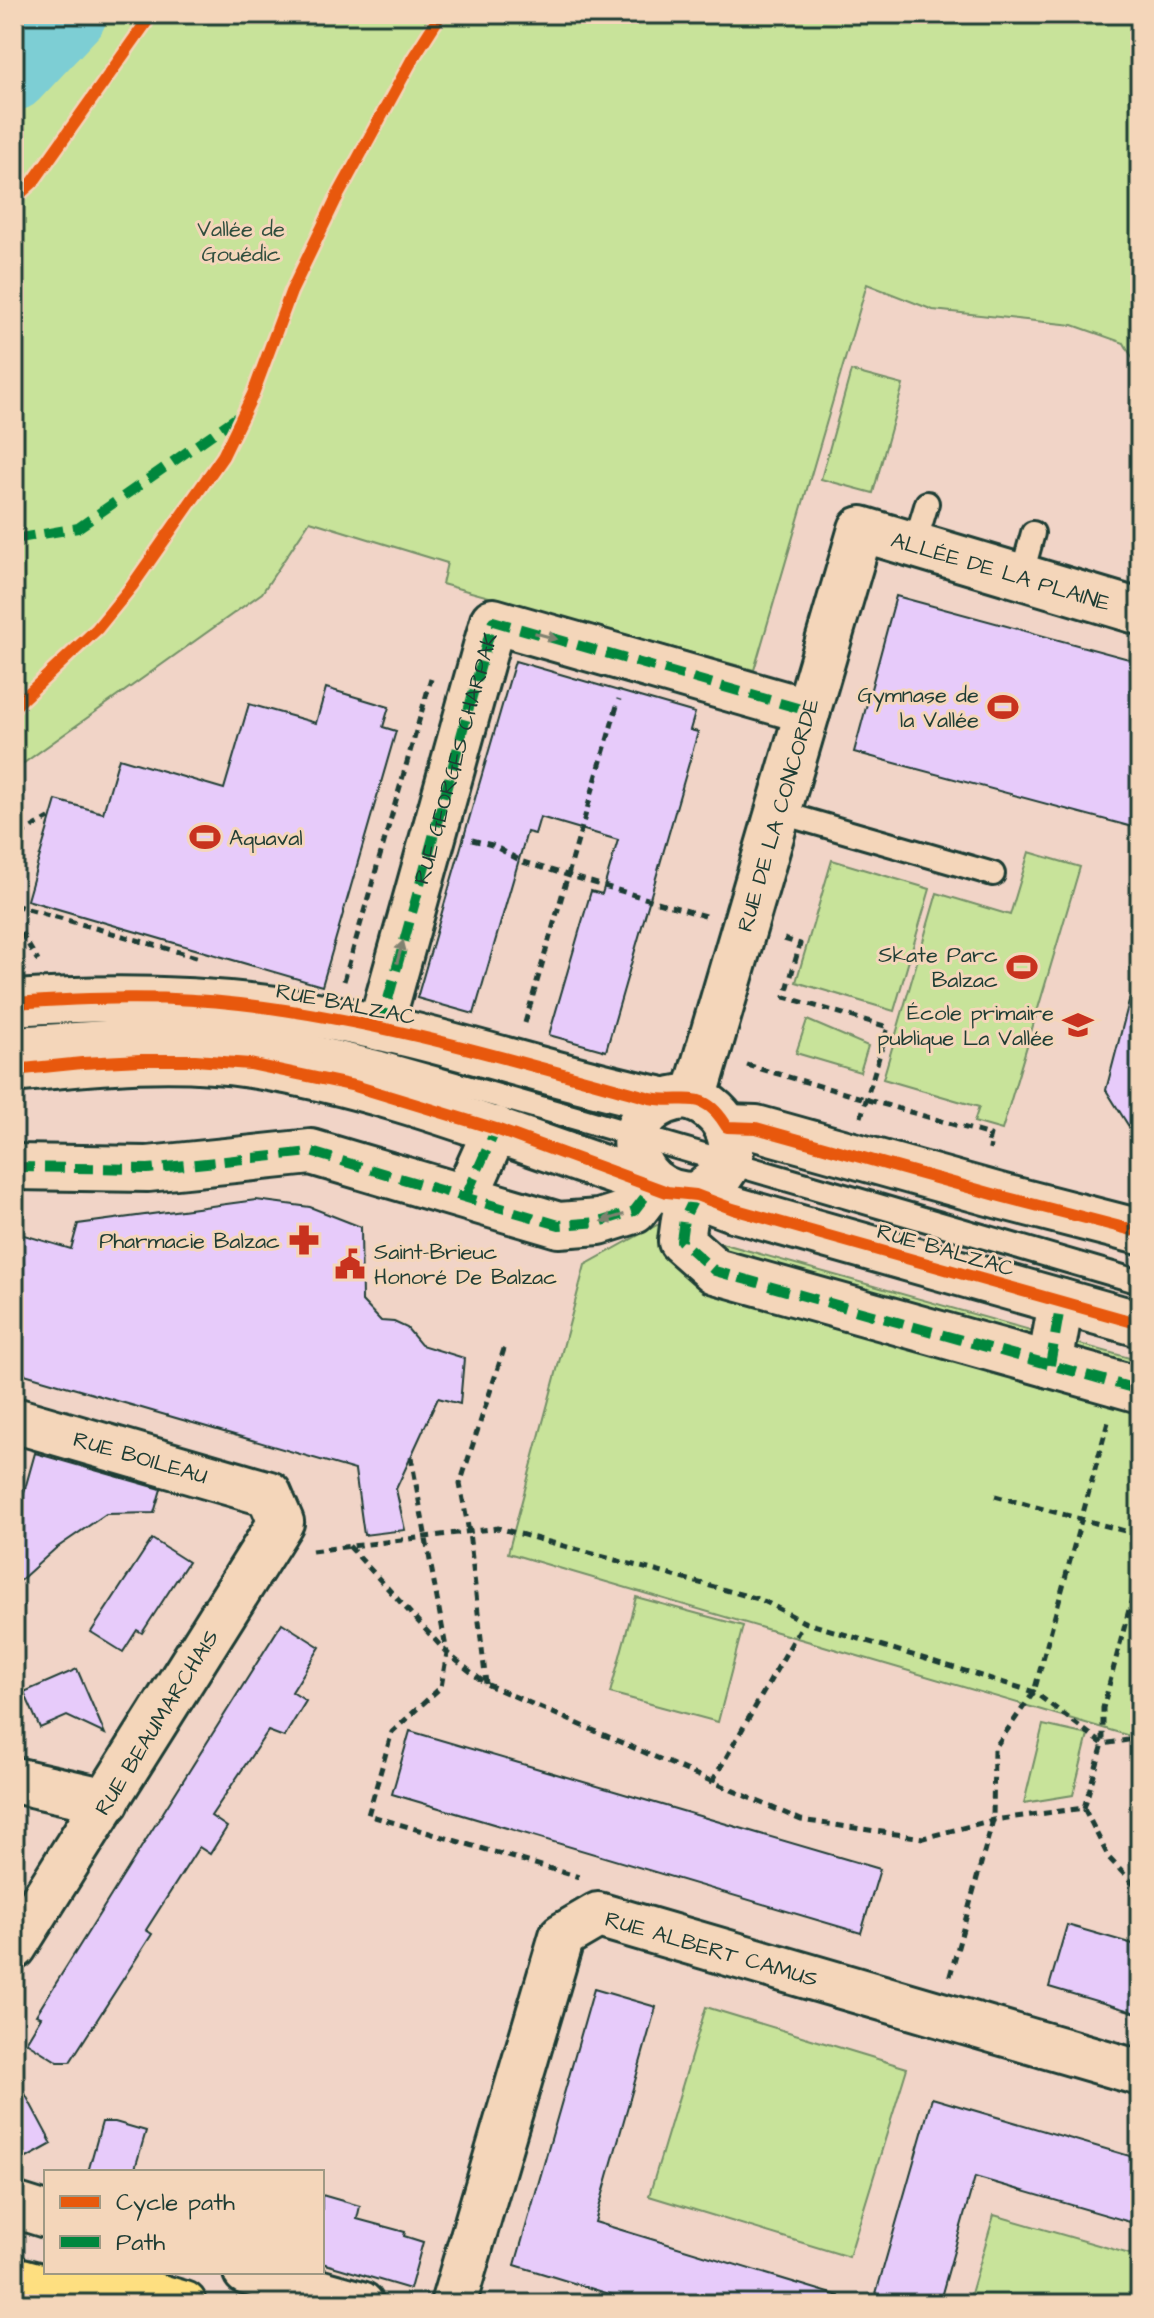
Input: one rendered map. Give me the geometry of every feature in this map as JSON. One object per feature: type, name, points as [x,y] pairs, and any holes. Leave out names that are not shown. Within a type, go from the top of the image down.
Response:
[{"type":"main road","points":[[14,2253],[44,2263]]},
{"type":"main road","points":[[80,2274],[184,2304]]},
{"type":"main road","points":[[14,2279],[107,2304]]},
{"type":"street","name":"ALLÉE DE LA PLAINE","points":[[861,529],[1140,612]]},
{"type":"street","name":"RUE DE LA CONCORDE","points":[[678,1100],[707,1053],[861,529]]},
{"type":"street","name":"RUE GEORGES CHARPAK","points":[[380,1028],[493,621],[808,711]]},
{"type":"street","name":"RUE BALZAC","points":[[14,1003],[155,1000],[237,1004],[312,1014],[678,1100]]},
{"type":"street","points":[[14,1070],[141,1060],[250,1064],[355,1086],[496,1129],[654,1185]]},
{"type":"street","points":[[654,1185],[639,1165],[635,1151],[636,1135],[648,1113],[678,1100],[710,1106],[720,1115],[728,1144],[722,1173],[696,1195],[684,1219],[681,1241],[715,1271],[1140,1390]]},
{"type":"street","points":[[728,1144],[756,1128],[1140,1232]]},
{"type":"street","points":[[466,1196],[496,1129]]},
{"type":"street","points":[[14,1167],[148,1169],[311,1152],[559,1225],[599,1222],[634,1211],[654,1185]]},
{"type":"street","name":"RUE BALZAC","points":[[654,1185],[667,1192],[696,1195],[733,1209],[1140,1324]]},
{"type":"street","points":[[1050,1365],[1061,1302]]},
{"type":"street","name":"RUE BOILEAU","points":[[14,1420],[269,1494]]},
{"type":"street","name":"RUE BEAUMARCHAIS","points":[[14,1947],[281,1522],[269,1494]]},
{"type":"street","points":[[14,1780],[107,1801]]},
{"type":"street","name":"RUE ALBERT CAMUS","points":[[453,2304],[562,1936],[598,1915],[1140,2073]]},
{"type":"street","points":[[14,2205],[44,2214]]},
{"type":"street","points":[[253,2274],[361,2304]]},
{"type":"lane","points":[[914,546],[927,503]]},
{"type":"lane","points":[[1021,577],[1033,533]]},
{"type":"lane","points":[[778,812],[993,874]]},
{"type":"lane","points":[[14,1038],[168,1031],[304,1045],[381,1063],[636,1135],[728,1144],[1140,1282]]},
{"type":"path","points":[[514,1062],[631,659]]},
{"type":"path","points":[[343,983],[434,668]]},
{"type":"path","points":[[14,863],[22,833],[49,818]]},
{"type":"path","points":[[14,905],[212,962]]},
{"type":"path","points":[[707,1053],[990,1135],[987,1147],[1003,1151]]},
{"type":"path","points":[[486,1684],[469,1532],[460,1484],[505,1346]]},
{"type":"path","points":[[367,1823],[392,1732],[441,1687],[447,1653],[411,1457]]},
{"type":"path","points":[[995,1496],[1140,1535]]},
{"type":"path","points":[[940,2014],[993,1820],[994,1749],[1034,1692],[1082,1521]]},
{"type":"path","points":[[259,1557],[498,1528],[762,1600],[804,1622],[1034,1692],[1103,1744],[1140,1738]]},
{"type":"path","points":[[349,1546],[447,1653],[486,1684],[801,1820],[923,1838],[993,1820],[1084,1808]]},
{"type":"path","points":[[1140,1568],[1103,1708],[1103,1744],[1084,1808],[1109,1858],[1140,1891]]},
{"type":"path","points":[[712,1782],[804,1622]]},
{"type":"path","points":[[368,1815],[590,1881],[598,1915]]},
{"type":"green space","name":"Vallée de Gouédic","points":[[14,14],[1140,14],[1140,371],[1124,343],[1073,325],[933,310],[867,284],[754,670],[442,584],[447,563],[310,521],[262,593],[14,770]]},
{"type":"green space","points":[[851,371],[903,385],[873,493],[821,479]]},
{"type":"green space","name":"Skate Parc Balzac","points":[[1029,852],[1080,867],[1002,1130],[974,1122],[979,1107],[883,1079],[937,893],[1010,915]]},
{"type":"green space","points":[[832,860],[930,889],[894,1011],[796,982]]},
{"type":"green space","points":[[807,1020],[868,1046],[860,1072],[796,1053]]},
{"type":"green space","points":[[657,1225],[1140,1361],[1140,1739],[508,1553],[585,1265]]},
{"type":"green space","points":[[636,1597],[743,1626],[718,1722],[610,1693]]},
{"type":"green space","points":[[1043,1725],[1088,1735],[1073,1795],[1024,1803]]},
{"type":"green space","points":[[706,2007],[907,2068],[849,2257],[649,2196]]},
{"type":"green space","points":[[994,2215],[1140,2257],[1140,2304],[968,2304]]},
{"type":"building","name":"Gymnase de la Vallée","points":[[896,596],[1140,662],[1140,829],[854,752]]},
{"type":"building","points":[[515,661],[695,713],[690,730],[698,732],[606,1051],[549,1035],[591,891],[602,894],[618,840],[540,817],[535,834],[527,832],[474,1014],[417,998]]},
{"type":"building","name":"Aquaval","points":[[326,688],[389,707],[383,727],[396,731],[322,986],[27,900],[56,800],[103,813],[119,758],[224,789],[249,704],[316,723]]},
{"type":"building","points":[[1130,998],[1140,1000],[1140,1144],[1106,1090]]},
{"type":"building","points":[[256,1200],[310,1207],[361,1227],[362,1301],[381,1321],[394,1322],[407,1328],[421,1345],[464,1358],[460,1404],[438,1398],[396,1489],[405,1530],[364,1535],[355,1470],[14,1371],[14,1232],[71,1249],[78,1224]]},
{"type":"building","points":[[35,1453],[161,1489],[154,1513],[106,1514],[55,1549],[14,1586],[14,1528]]},
{"type":"building","points":[[152,1539],[188,1562],[142,1633],[137,1630],[123,1652],[91,1632]]},
{"type":"building","points":[[282,1623],[320,1647],[292,1692],[306,1701],[284,1737],[268,1731],[211,1816],[227,1827],[210,1854],[199,1847],[146,1930],[152,1934],[70,2062],[58,2062],[26,2042],[41,2017],[36,2015]]},
{"type":"building","points":[[77,1669],[105,1734],[67,1716],[40,1728],[24,1692]]},
{"type":"building","points":[[410,1731],[880,1869],[861,1933],[392,1794]]},
{"type":"building","points":[[1067,1925],[1140,1946],[1140,2014],[1049,1987]]},
{"type":"building","points":[[594,1989],[656,2007],[595,2222],[839,2296],[838,2304],[642,2304],[515,2265]]},
{"type":"building","points":[[14,2073],[52,2144],[14,2165]]},
{"type":"building","points":[[932,2098],[1140,2159],[1140,2225],[975,2177],[939,2304],[873,2304]]},
{"type":"building","points":[[102,2122],[115,2122],[146,2131],[135,2170],[89,2170]]},
{"type":"building","points":[[324,2196],[360,2206],[357,2219],[405,2232],[404,2236],[423,2242],[410,2289],[324,2264]]},
{"type":"waterway","points":[[14,77],[73,14]]},
{"type":"marked path","points":[[14,539],[78,528],[237,417]]},
{"type":"marked path","points":[[380,1028],[493,621],[808,711]]},
{"type":"marked path","points":[[466,1196],[496,1129]]},
{"type":"marked path","points":[[14,1167],[148,1169],[311,1152],[559,1225],[599,1222],[634,1211],[654,1185]]},
{"type":"marked path","points":[[696,1195],[684,1219],[681,1241],[715,1271],[1140,1390]]},
{"type":"marked path","points":[[1050,1365],[1061,1302]]},
{"type":"cycle path","points":[[14,199],[33,182],[152,14]]},
{"type":"cycle path","points":[[14,707],[97,629],[132,586],[223,456],[253,394],[291,292],[336,199],[413,58],[441,14]]},
{"type":"cycle path","points":[[14,1003],[184,999],[344,1020],[498,1056],[650,1098],[701,1102],[710,1106],[727,1127],[756,1128],[1140,1232]]},
{"type":"cycle path","points":[[14,1070],[82,1063],[195,1060],[250,1064],[355,1086],[496,1129],[667,1192],[696,1195],[733,1209],[1140,1324]]},
{"type":"place","name":"Gymnase de la Vallée","points":[[1003,707]]},
{"type":"place","name":"Aquaval","points":[[205,837]]},
{"type":"place","name":"Skate Parc Balzac","points":[[1022,967]]},
{"type":"place","name":"École primaire publique La Vallée","points":[[1078,1025]]},
{"type":"place","name":"Pharmacie Balzac","points":[[304,1240]]},
{"type":"place","name":"Saint-Brieuc Honoré De Balzac","points":[[350,1264]]}]
